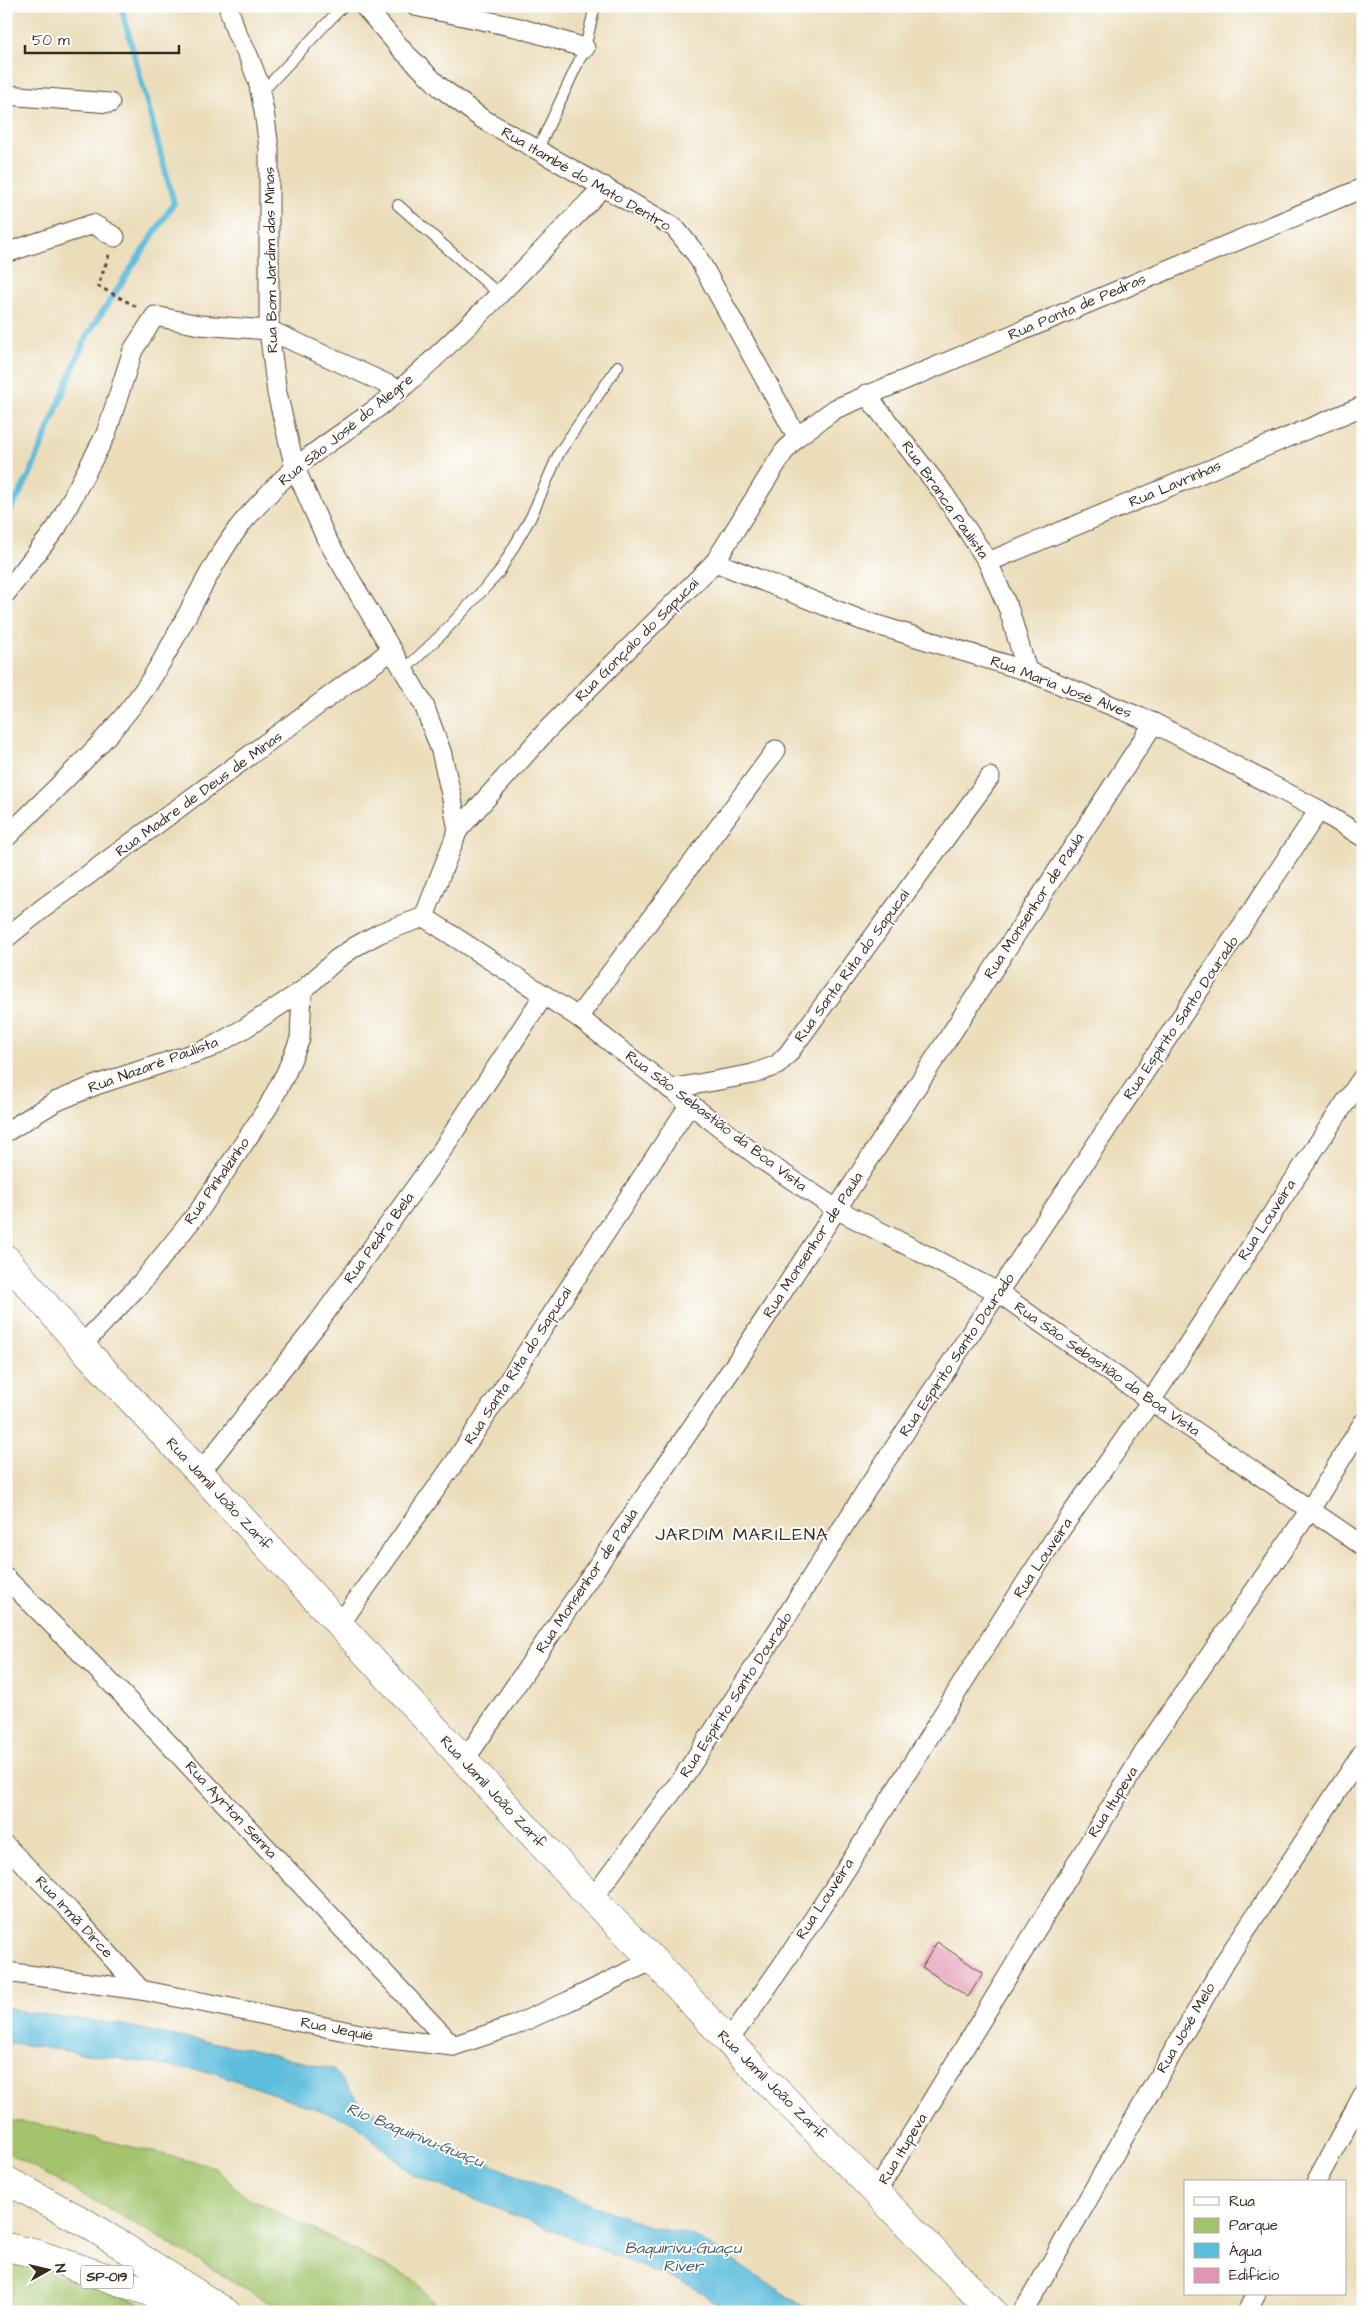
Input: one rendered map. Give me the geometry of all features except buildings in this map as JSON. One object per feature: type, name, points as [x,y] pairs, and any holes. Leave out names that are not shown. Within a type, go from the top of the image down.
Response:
[{"type":"main road","name":"Rua Jamil João Zarif","points":[[6,1259],[81,1346],[340,1624],[592,1899],[993,2312]]},
{"type":"main road","points":[[6,2180],[86,2222],[226,2312]]},
{"type":"main road","name":"SP-019","points":[[6,2247],[38,2254],[206,2312]]},
{"type":"street","name":"Rua Bom Jardim das Minas","points":[[228,6],[236,32],[248,55],[258,81],[269,148],[269,330],[277,393],[295,468],[326,538],[424,705],[441,750],[458,830]]},
{"type":"street","name":"Rua Itambé do Mato Dentro","points":[[364,6],[404,52],[440,87],[481,118],[674,227],[686,239],[696,254],[797,437]]},
{"type":"street","points":[[415,6],[520,28],[585,48]]},
{"type":"street","points":[[6,95],[110,103]]},
{"type":"street","name":"Rua São José do Alegre","points":[[6,838],[119,723],[169,651],[209,575],[239,528],[295,468],[345,433],[400,390],[499,294],[604,186]]},
{"type":"street","name":"Rua Ponta de Pedras","points":[[797,437],[835,409],[866,394],[1363,188]]},
{"type":"street","points":[[6,253],[93,224],[115,237]]},
{"type":"street","points":[[6,593],[57,527],[106,434],[133,350],[155,316],[199,325],[269,330],[400,390]]},
{"type":"street","name":"Rua Branca Paulista","points":[[866,394],[942,491],[988,562],[1009,610],[1027,671]]},
{"type":"street","name":"Rua Lavrinhas","points":[[988,562],[1363,406]]},
{"type":"street","name":"Rua Gonçalo do Sapucaí","points":[[458,830],[549,728],[715,562],[783,453],[797,437]]},
{"type":"street","name":"Rua Maria Josè Alves","points":[[715,562],[861,620],[1027,671],[1154,723],[1319,810],[1363,837]]},
{"type":"street","name":"Rua Madre de Deus de Minas","points":[[6,938],[42,909],[392,650]]},
{"type":"street","name":"Rua Monsenhor de Paula","points":[[464,1761],[740,1357],[1154,723]]},
{"type":"street","points":[[578,1017],[776,750]]},
{"type":"street","name":"Rua Santa Rita do Sapucaí","points":[[670,1089],[752,1074],[777,1065],[788,1054],[990,777]]},
{"type":"street","name":"Rua Espírito Santo Dourado","points":[[592,1899],[625,1857],[689,1768],[867,1489],[1319,810]]},
{"type":"street","points":[[424,917],[458,830]]},
{"type":"street","name":"Rua São Sebastião da Boa Vista","points":[[424,917],[578,1017],[761,1159],[836,1209],[998,1292],[1151,1401],[1363,1546]]},
{"type":"street","name":"Rua Nazaré Paulista","points":[[6,1132],[55,1102],[96,1085],[210,1048],[302,991],[338,959],[356,946],[380,933],[424,917]]},
{"type":"street","name":"Rua Pinhalzinho","points":[[81,1346],[141,1283],[199,1211],[268,1107],[286,1074],[300,1039],[302,991]]},
{"type":"street","name":"Rua Pedra Bela","points":[[200,1473],[318,1323],[440,1153],[544,994]]},
{"type":"street","name":"Rua Louveira","points":[[728,2041],[764,1993],[824,1902],[1038,1563],[1151,1401],[1311,1151],[1363,1077]]},
{"type":"street","name":"Rua Santa Rita do Sapucaí","points":[[340,1624],[455,1462],[690,1104]]},
{"type":"street","name":"Rua Itupeva","points":[[877,2191],[1151,1741],[1310,1510],[1363,1423]]},
{"type":"street","name":"Rua Ayrton Senna","points":[[6,1578],[120,1692],[453,2046]]},
{"type":"street","name":"Rua José Melo","points":[[1023,2312],[1226,1960],[1363,1752]]},
{"type":"street","name":"Rua Irmã Dirce","points":[[6,1846],[69,1910],[141,1990]]},
{"type":"street","name":"Rua Jequié","points":[[6,1972],[141,1990],[380,2038],[453,2046],[513,2026],[569,2002],[653,1960]]},
{"type":"street","points":[[1317,2180],[1363,2094]]},
{"type":"street","points":[[1247,2312],[1255,2296]]},
{"type":"lane","points":[[260,94],[343,6]]},
{"type":"lane","points":[[537,151],[585,48],[594,6]]},
{"type":"lane","points":[[398,205],[499,294]]},
{"type":"lane","points":[[404,670],[441,636],[498,574],[531,517],[559,454],[618,366]]},
{"type":"path","points":[[115,237],[98,286],[155,316]]},
{"type":"green space","points":[[6,2120],[37,2124],[215,2167],[242,2194],[416,2281],[441,2312],[284,2312],[152,2233],[6,2152]]},
{"type":"green space","points":[[6,2259],[168,2312],[6,2312]]},
{"type":"water","name":"Baquirivu-Guaçu River","points":[[6,2007],[25,2012],[118,2024],[244,2048],[333,2069],[362,2105],[398,2124],[529,2181],[651,2227],[693,2235],[812,2312],[729,2312],[691,2286],[413,2175],[353,2122],[215,2073],[6,2042]]},
{"type":"waterway","points":[[6,519],[30,474],[86,337],[174,203],[121,6]]},
{"type":"district","name":"JARDIM MARILENA","points":[[742,1534]]},
{"type":"water label","name":"Rio Baquirivu-Guaçu","points":[[415,2135]]}]
